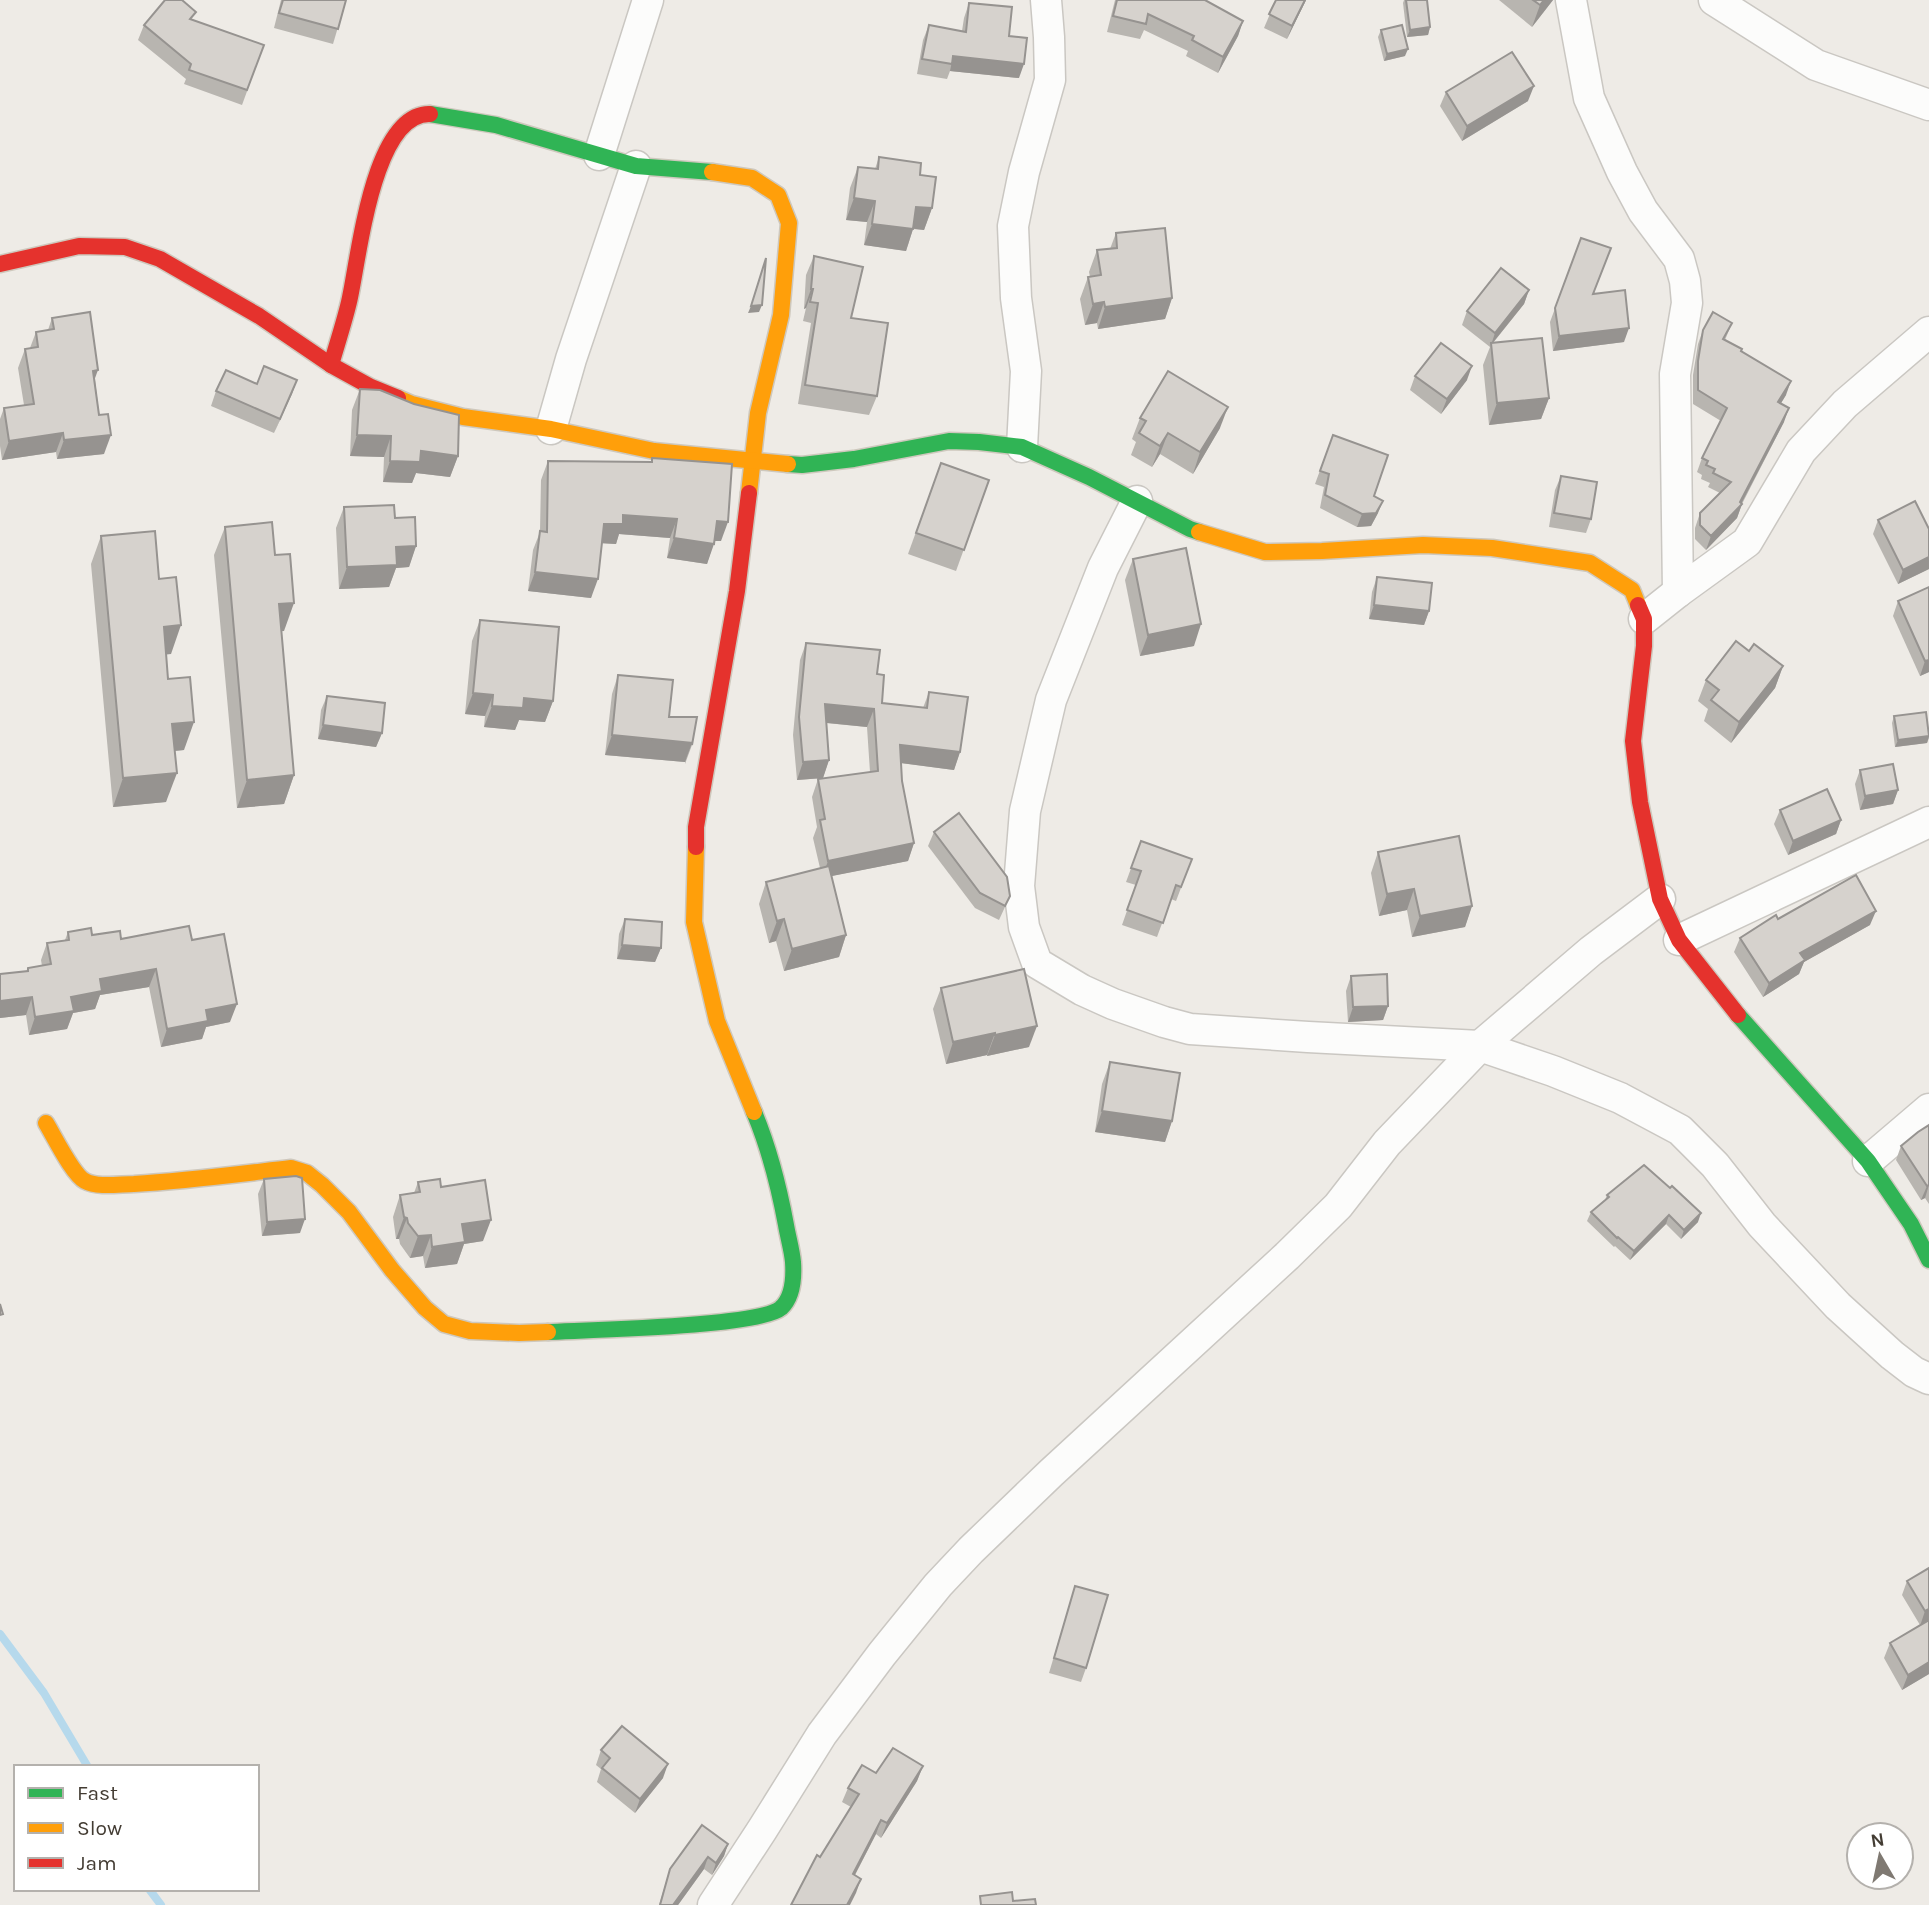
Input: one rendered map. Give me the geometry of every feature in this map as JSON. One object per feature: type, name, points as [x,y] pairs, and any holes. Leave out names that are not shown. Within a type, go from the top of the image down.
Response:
[{"type":"street","points":[[599,155],[648,0]]},
{"type":"street","points":[[1022,447],[1026,372],[1016,298],[1013,226],[1024,172],[1050,80],[1046,0]]},
{"type":"street","points":[[1571,0],[1589,98],[1622,172],[1643,211],[1679,259],[1685,281],[1687,303],[1675,374],[1678,592]]},
{"type":"street","points":[[1714,0],[1816,65],[1929,105]]},
{"type":"street","points":[[46,1123],[76,1171],[86,1182],[156,1182],[291,1168],[307,1173],[349,1212],[392,1270],[425,1308],[444,1324],[470,1331],[519,1333],[674,1326],[750,1318],[770,1314],[782,1307],[791,1292],[793,1262],[780,1195],[758,1121],[717,1021],[694,922],[696,827],[737,591],[758,412],[781,315],[789,223],[778,195],[752,178],[636,166],[496,125],[426,113],[406,122],[389,145],[373,183],[349,302],[331,365]]},
{"type":"street","points":[[551,429],[571,359],[636,166]]},
{"type":"street","points":[[0,264],[79,246],[125,247],[160,259],[371,387],[412,404],[463,416],[551,429],[654,451],[802,465],[854,459],[949,441],[1022,447],[1089,477],[1190,529],[1265,552],[1423,545],[1492,548],[1590,563],[1632,590],[1644,619],[1644,646],[1633,741],[1640,802],[1660,899],[1679,940],[1729,1005],[1868,1161],[1911,1224],[1929,1260]]},
{"type":"street","points":[[1644,619],[1747,542],[1801,451],[1845,404],[1929,332]]},
{"type":"street","points":[[1138,501],[1103,568],[1051,700],[1025,811],[1019,886],[1024,928],[1037,963],[1082,990],[1113,1004],[1190,1029],[1480,1046],[1620,1098],[1680,1130],[1715,1165],[1762,1225],[1838,1307],[1892,1355],[1929,1380]]},
{"type":"street","points":[[1679,940],[1929,822]]},
{"type":"street","points":[[713,1905],[822,1734],[938,1585],[1051,1473],[1268,1275],[1338,1206],[1387,1143],[1480,1046],[1591,951],[1660,899]]},
{"type":"street","points":[[1868,1161],[1929,1109]]},
{"type":"building","points":[[165,0],[182,0],[196,12],[190,19],[264,45],[247,90],[189,70],[191,64],[144,25]]},
{"type":"building","points":[[283,0],[346,0],[338,29],[279,13]]},
{"type":"building","points":[[1117,0],[1205,0],[1243,21],[1223,57],[1192,40],[1194,36],[1148,14],[1146,24],[1113,16]]},
{"type":"building","points":[[1276,0],[1305,0],[1292,26],[1269,14]]},
{"type":"building","points":[[1406,0],[1427,0],[1430,27],[1410,30]]},
{"type":"building","points":[[969,3],[1012,7],[1009,36],[1027,38],[1024,64],[953,56],[952,64],[922,59],[929,25],[966,32]]},
{"type":"building","points":[[1402,25],[1408,49],[1387,54],[1381,30]]},
{"type":"building","points":[[1512,52],[1534,86],[1467,126],[1446,92]]},
{"type":"building","points":[[879,157],[921,163],[920,175],[936,177],[932,208],[916,207],[913,229],[872,224],[875,201],[854,198],[858,167],[878,169]]},
{"type":"building","points":[[1165,228],[1172,298],[1105,307],[1104,302],[1093,304],[1088,277],[1101,275],[1097,250],[1117,248],[1116,233]]},
{"type":"building","points":[[1581,238],[1611,248],[1593,294],[1625,290],[1629,328],[1559,336],[1555,308]]},
{"type":"building","points":[[814,256],[863,267],[851,318],[888,323],[877,396],[805,385],[818,303],[810,302]]},
{"type":"building","points":[[766,258],[762,305],[751,306]]},
{"type":"building","points":[[1501,268],[1529,290],[1495,333],[1467,311]]},
{"type":"building","points":[[90,312],[98,370],[93,371],[99,415],[108,414],[111,435],[64,440],[63,433],[9,441],[4,408],[34,404],[25,349],[38,347],[36,332],[54,329],[52,318]]},
{"type":"building","points":[[1713,312],[1732,323],[1723,339],[1791,381],[1778,402],[1789,408],[1740,502],[1742,504],[1711,536],[1700,525],[1700,513],[1731,482],[1713,473],[1715,469],[1706,465],[1708,461],[1702,458],[1727,408],[1698,390],[1698,361],[1703,330]]},
{"type":"building","points":[[1542,338],[1549,398],[1497,403],[1491,343]]},
{"type":"building","points":[[1441,343],[1472,366],[1447,399],[1415,376]]},
{"type":"building","points":[[264,366],[297,380],[280,419],[216,391],[226,370],[257,384]]},
{"type":"building","points":[[1168,371],[1228,407],[1200,452],[1168,433],[1160,446],[1139,433],[1146,421],[1140,418]]},
{"type":"building","points":[[360,389],[380,390],[414,404],[459,415],[458,456],[421,451],[420,462],[390,461],[391,436],[357,435]]},
{"type":"building","points":[[1333,435],[1388,455],[1374,496],[1383,501],[1376,513],[1362,514],[1325,495],[1329,474],[1320,471]]},
{"type":"building","points":[[652,458],[732,464],[728,522],[717,521],[714,544],[674,538],[677,519],[623,515],[623,524],[604,524],[598,579],[535,572],[540,531],[547,532],[548,461],[652,462]]},
{"type":"building","points":[[941,463],[989,480],[964,550],[916,533]]},
{"type":"building","points":[[1561,476],[1597,482],[1591,519],[1554,513]]},
{"type":"building","points":[[1915,501],[1929,529],[1929,557],[1903,570],[1878,520]]},
{"type":"building","points":[[394,505],[395,518],[415,517],[416,546],[396,547],[397,565],[347,567],[344,507]]},
{"type":"building","points":[[272,522],[275,555],[290,554],[294,603],[279,604],[294,775],[247,780],[225,527]]},
{"type":"building","points":[[155,531],[159,579],[176,577],[181,625],[164,627],[168,679],[190,677],[194,722],[172,724],[177,773],[123,778],[101,536]]},
{"type":"building","points":[[1186,548],[1201,624],[1148,635],[1133,559]]},
{"type":"building","points":[[1377,577],[1432,583],[1429,611],[1374,605]]},
{"type":"building","points":[[1929,587],[1929,660],[1925,661],[1898,601]]},
{"type":"building","points":[[480,620],[559,627],[553,701],[524,698],[523,708],[492,706],[493,695],[473,693]]},
{"type":"building","points":[[1736,641],[1749,651],[1754,644],[1783,666],[1739,722],[1711,700],[1719,690],[1706,680]]},
{"type":"building","points":[[806,643],[880,650],[877,674],[884,675],[882,703],[927,708],[929,692],[968,697],[960,752],[900,745],[902,781],[914,843],[828,861],[820,820],[825,819],[818,779],[878,771],[874,709],[825,704],[829,760],[803,762],[799,717]]},
{"type":"building","points":[[618,675],[673,680],[669,717],[697,717],[692,745],[612,735]]},
{"type":"building","points":[[327,696],[385,703],[382,733],[323,725]]},
{"type":"building","points":[[1926,712],[1929,736],[1898,740],[1894,716]]},
{"type":"building","points":[[1893,764],[1898,790],[1865,796],[1860,770]]},
{"type":"building","points":[[1827,789],[1841,820],[1793,841],[1780,810]]},
{"type":"building","points":[[959,813],[1007,877],[1010,896],[1005,906],[980,893],[934,832]]},
{"type":"building","points":[[1459,836],[1472,906],[1420,916],[1414,889],[1387,894],[1378,852]]},
{"type":"building","points":[[1141,841],[1192,859],[1181,887],[1176,885],[1163,923],[1127,910],[1141,871],[1131,868]]},
{"type":"building","points":[[829,866],[846,935],[792,949],[784,919],[777,921],[766,882]]},
{"type":"building","points":[[1856,875],[1876,911],[1800,953],[1805,960],[1769,983],[1740,938],[1776,915],[1778,919]]},
{"type":"building","points":[[625,919],[662,922],[661,948],[622,945]]},
{"type":"building","points":[[189,926],[192,940],[224,934],[237,1004],[206,1010],[208,1021],[167,1029],[156,969],[100,979],[102,991],[71,997],[74,1011],[35,1017],[32,997],[0,1001],[0,974],[28,971],[28,968],[51,964],[47,943],[69,940],[68,932],[91,928],[92,935],[120,931],[121,939]]},
{"type":"building","points":[[1024,969],[1037,1026],[953,1042],[941,988]]},
{"type":"building","points":[[1387,974],[1388,1006],[1353,1007],[1351,976]]},
{"type":"building","points":[[1110,1062],[1180,1073],[1172,1121],[1102,1111]]},
{"type":"building","points":[[1929,1125],[1929,1185],[1927,1186],[1901,1146]]},
{"type":"building","points":[[1644,1165],[1701,1213],[1684,1230],[1669,1215],[1634,1251],[1591,1212],[1609,1197],[1607,1195]]},
{"type":"building","points":[[296,1176],[302,1178],[305,1219],[267,1222],[264,1179]]},
{"type":"building","points":[[440,1179],[441,1187],[485,1180],[491,1220],[462,1224],[465,1242],[432,1247],[431,1235],[418,1236],[404,1217],[400,1195],[420,1192],[418,1182]]},
{"type":"building","points":[[1929,1568],[1929,1609],[1925,1611],[1907,1581]]},
{"type":"building","points":[[1075,1586],[1108,1595],[1086,1668],[1054,1658]]},
{"type":"building","points":[[1929,1620],[1929,1662],[1908,1675],[1890,1643]]},
{"type":"building","points":[[622,1726],[668,1764],[640,1799],[602,1768],[610,1758],[601,1750]]},
{"type":"building","points":[[893,1748],[923,1766],[887,1823],[881,1820],[853,1874],[861,1879],[847,1905],[791,1905],[817,1855],[820,1857],[859,1794],[848,1788],[862,1765],[876,1773]]},
{"type":"building","points":[[702,1825],[728,1844],[716,1863],[708,1857],[673,1905],[660,1905],[670,1869]]},
{"type":"building","points":[[1012,1892],[1013,1901],[1035,1899],[1036,1905],[981,1905],[980,1896]]},
{"type":"waterway","points":[[0,1634],[44,1693],[87,1765]]},
{"type":"waterway","points":[[150,1891],[161,1905]]},
{"type":"traffic: fast","points":[[430,114],[496,125],[636,166],[712,172]]},
{"type":"traffic: fast","points":[[788,464],[854,459],[949,441],[1022,447],[1199,532]]},
{"type":"traffic: fast","points":[[1738,1015],[1868,1161],[1911,1224],[1929,1260]]},
{"type":"traffic: fast","points":[[548,1332],[708,1323],[766,1314],[781,1308],[792,1286],[792,1257],[773,1168],[754,1112]]},
{"type":"traffic: slow","points":[[712,172],[752,178],[778,195],[789,223],[781,315],[758,413],[749,493]]},
{"type":"traffic: slow","points":[[398,398],[463,417],[551,429],[654,451],[788,464]]},
{"type":"traffic: slow","points":[[1199,532],[1265,552],[1423,545],[1492,548],[1590,563],[1632,590],[1638,605]]},
{"type":"traffic: slow","points":[[696,847],[694,922],[717,1021],[754,1112]]},
{"type":"traffic: slow","points":[[46,1123],[75,1171],[85,1181],[96,1184],[173,1181],[291,1168],[307,1173],[349,1212],[392,1270],[425,1308],[444,1324],[470,1331],[548,1332]]},
{"type":"traffic: jam","points":[[331,365],[349,302],[372,192],[382,162],[394,137],[410,120],[430,114]]},
{"type":"traffic: jam","points":[[0,264],[79,246],[125,247],[160,259],[259,316],[331,365],[398,398]]},
{"type":"traffic: jam","points":[[696,847],[696,827],[737,591],[749,493]]},
{"type":"traffic: jam","points":[[1638,605],[1644,619],[1644,646],[1633,741],[1640,802],[1660,899],[1679,940],[1738,1015]]}]
